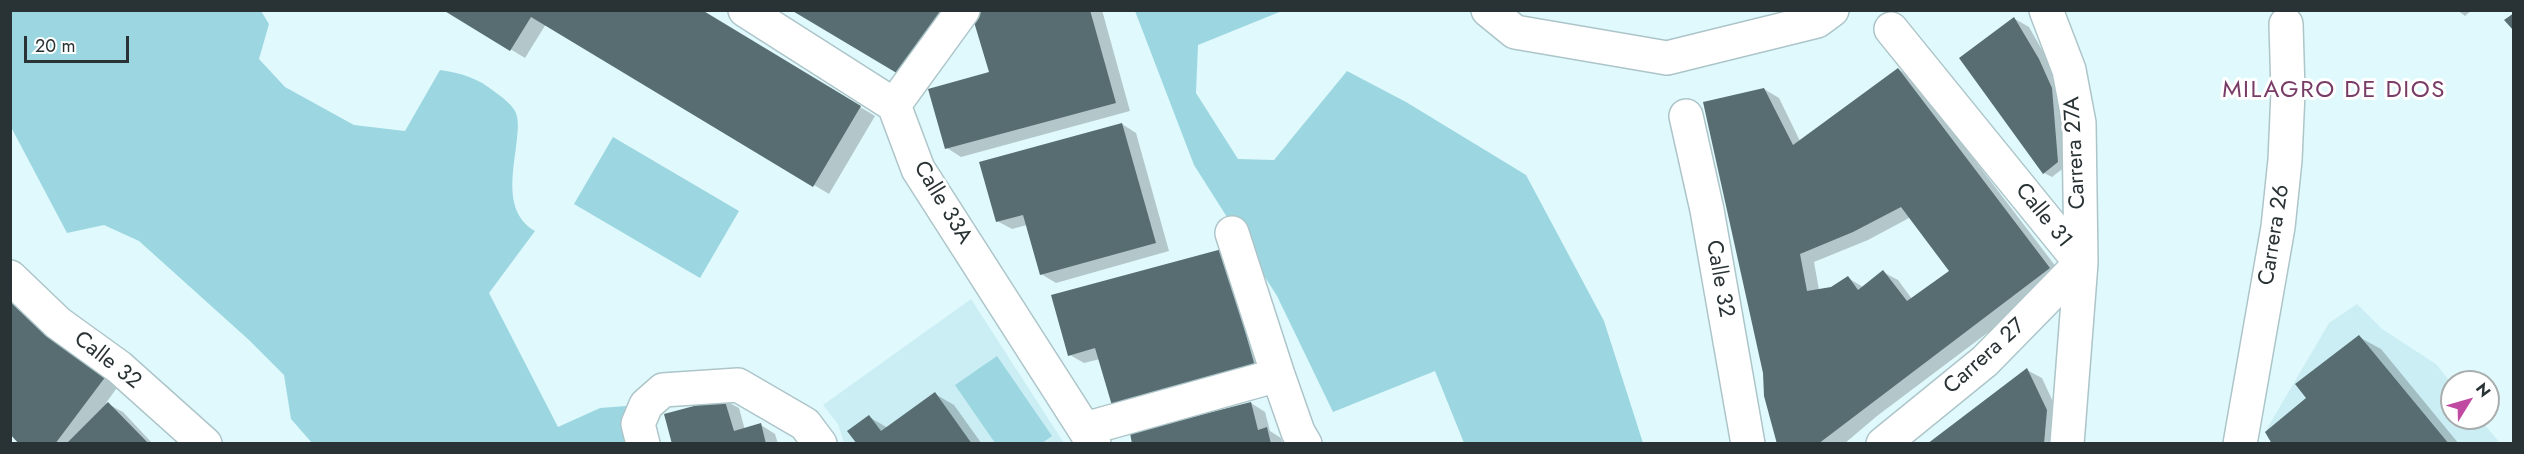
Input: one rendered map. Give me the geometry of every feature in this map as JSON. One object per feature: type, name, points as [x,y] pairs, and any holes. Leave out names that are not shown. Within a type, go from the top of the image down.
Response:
[{"type":"street","points":[[746,10],[894,105],[963,10]]},
{"type":"street","points":[[1488,10],[1515,32],[1667,58],[1817,21],[1832,10]]},
{"type":"street","name":"Carrera 27A","points":[[2046,10],[2069,70],[2079,123],[2080,263]]},
{"type":"street","name":"Carrera 26","points":[[2240,444],[2278,227],[2285,160],[2288,92],[2286,24]]},
{"type":"street","name":"Calle 31","points":[[1891,29],[2080,263],[2067,444]]},
{"type":"street","name":"Calle 33A","points":[[894,105],[918,169],[1090,436]]},
{"type":"street","name":"Calle 32","points":[[1686,116],[1707,210],[1748,444]]},
{"type":"street","points":[[1232,233],[1278,375],[1298,432],[1305,444]]},
{"type":"street","name":"Carrera 27","points":[[1882,444],[1985,362],[2080,263]]},
{"type":"street","name":"Calle 32","points":[[10,277],[58,322],[119,367],[206,444]]},
{"type":"street","points":[[1090,436],[1278,375]]},
{"type":"street","points":[[643,444],[638,424],[646,405],[663,390],[738,385],[805,424],[820,444]]},
{"type":"shaded area","points":[[10,11],[261,11],[269,24],[259,59],[285,87],[354,125],[405,131],[440,70],[469,77],[489,87],[513,108],[516,114],[518,131],[512,189],[514,202],[525,223],[535,231],[489,293],[558,427],[600,408],[626,406],[636,443],[312,443],[291,419],[284,375],[249,340],[139,241],[104,225],[67,233],[11,127]]},
{"type":"shaded area","points":[[1135,11],[1282,11],[1198,45],[1196,93],[1238,159],[1274,160],[1347,71],[1406,102],[1526,175],[1604,321],[1643,443],[1464,443],[1435,371],[1333,412],[1277,296],[1194,165]]},
{"type":"shaded area","points":[[613,137],[739,211],[700,278],[574,204]]},
{"type":"shaded area","points":[[971,299],[1064,443],[844,443],[838,424],[823,405]]},
{"type":"shaded area","points":[[2357,304],[2382,329],[2436,364],[2441,370],[2440,430],[2489,430],[2500,443],[2272,444],[2265,432],[2329,323]]},
{"type":"shaded area","points":[[997,356],[1052,436],[1042,443],[995,443],[955,385]]},
{"type":"building","points":[[443,10],[702,10],[861,106],[813,187],[531,17],[510,51]]},
{"type":"building","points":[[791,10],[944,10],[905,78]]},
{"type":"building","points":[[976,10],[1090,10],[1116,103],[945,149],[928,89],[989,72],[971,12]]},
{"type":"building","points":[[2514,13],[2514,31],[2504,20]]},
{"type":"building","points":[[2014,17],[2039,59],[2052,88],[2058,162],[2043,174],[1959,58]]},
{"type":"building","points":[[1898,68],[2050,268],[1818,444],[1777,444],[1764,396],[1763,373],[1703,102],[1764,88],[1793,145]],"holes":[[[1901,207],[1949,271],[1907,301],[1883,270],[1858,290],[1848,276],[1831,287],[1807,291],[1800,254],[1853,232]]]},
{"type":"building","points":[[1122,123],[1156,243],[1040,275],[1023,215],[996,222],[979,162]]},
{"type":"building","points":[[1222,249],[1256,370],[1113,409],[1095,348],[1068,356],[1051,295]]},
{"type":"building","points":[[10,293],[106,376],[55,444],[19,444],[10,434]]},
{"type":"building","points":[[2359,335],[2449,444],[2272,444],[2265,432],[2306,398],[2295,384]]},
{"type":"building","points":[[2027,368],[2047,410],[2044,444],[1927,444]]},
{"type":"building","points":[[935,392],[972,444],[857,444],[847,431],[869,415],[881,431]]},
{"type":"building","points":[[724,398],[734,431],[761,423],[766,444],[672,444],[664,414]]},
{"type":"building","points":[[108,402],[149,444],[66,444]]},
{"type":"building","points":[[1251,402],[1258,430],[1267,427],[1271,444],[1132,444],[1130,433]]},
{"type":"district","name":"MILAGRO DE DIOS","points":[[2334,91]]}]
